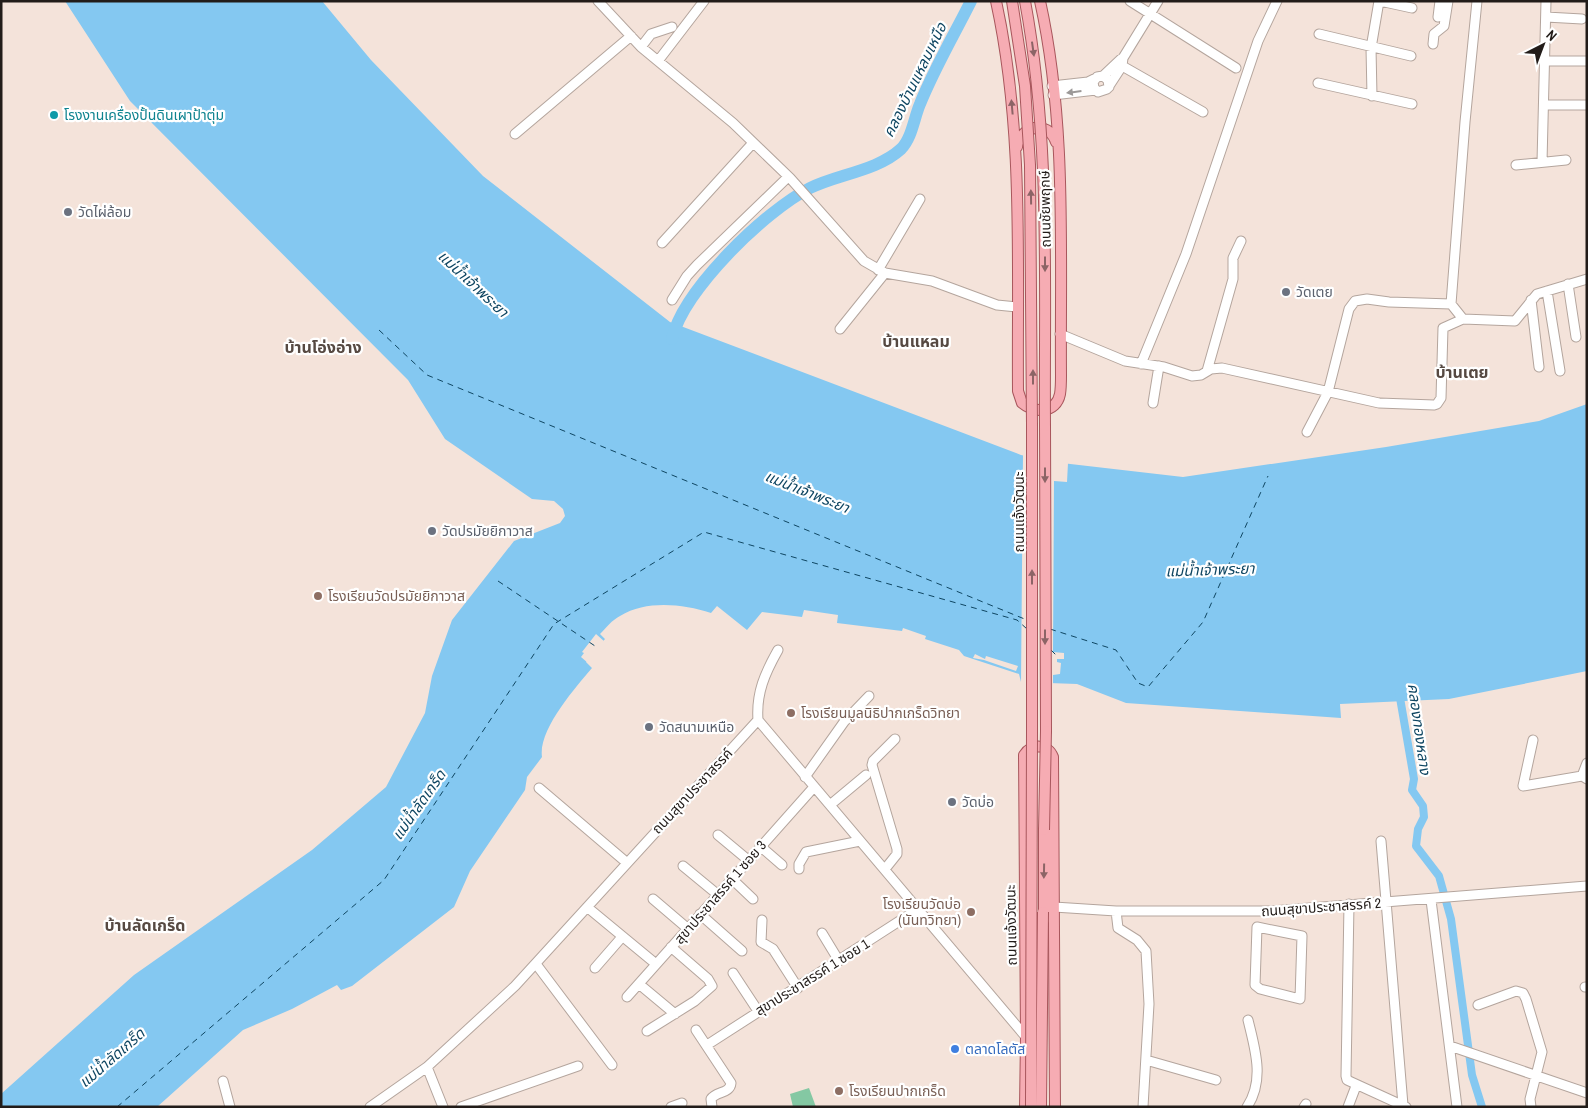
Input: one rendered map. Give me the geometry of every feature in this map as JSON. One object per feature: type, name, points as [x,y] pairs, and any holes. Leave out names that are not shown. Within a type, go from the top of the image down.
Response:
[{"type":"main road","name":"ถนนชัยพฤกษ์","points":[[996,1],[1009,75],[1016,156],[1018,391],[1022,403],[1028,408],[1038,411],[1048,409],[1056,403],[1060,396],[1058,147],[1053,91],[1040,1]]},
{"type":"main road","name":"ถนนชัยพฤกษ์","points":[[1012,1],[1025,86],[1030,165],[1032,426]]},
{"type":"main road","name":"ถนนชัยพฤกษ์","points":[[1025,1],[1038,85],[1043,162],[1045,426]]},
{"type":"main road","points":[[1016,156],[1018,140],[1032,127],[1045,128],[1051,132],[1058,147]]},
{"type":"main road","name":"ถนนแจ้งวัฒนะ","points":[[1031,1107],[1032,426]]},
{"type":"main road","name":"ถนนแจ้งวัฒนะ","points":[[1041,1107],[1045,426]]},
{"type":"main road","name":"ถนนแจ้งวัฒนะ","points":[[1025,1107],[1026,830],[1024,755],[1027,750],[1035,746],[1043,746],[1050,751],[1053,757],[1052,830],[1055,841],[1054,1107]]},
{"type":"main road","points":[[1026,830],[1035,828],[1052,830]]},
{"type":"main road","points":[[1043,912],[1049,962],[1048,1107]]},
{"type":"main road","points":[[1026,1037],[1054,1040]]},
{"type":"street","points":[[598,1],[641,47],[732,123],[791,179],[850,247],[881,271],[932,281],[997,305],[1017,307]]},
{"type":"street","points":[[658,61],[704,1]]},
{"type":"street","points":[[1130,1],[1236,68]]},
{"type":"street","points":[[1053,91],[1096,90],[1102,92],[1109,86],[1120,62],[1158,1]]},
{"type":"street","points":[[1142,364],[1186,254],[1258,41],[1277,1]]},
{"type":"street","points":[[1372,96],[1372,48],[1380,1],[1412,8]]},
{"type":"street","points":[[1438,17],[1440,1]]},
{"type":"street","points":[[1432,44],[1434,34],[1444,26],[1448,1]]},
{"type":"street","points":[[1463,318],[1451,304],[1465,122],[1477,1]]},
{"type":"street","points":[[1542,162],[1546,1]]},
{"type":"street","points":[[1546,18],[1582,18]]},
{"type":"street","points":[[641,47],[651,34],[672,27]]},
{"type":"street","points":[[1319,34],[1411,56]]},
{"type":"street","points":[[515,134],[631,36]]},
{"type":"street","points":[[1545,61],[1587,61]]},
{"type":"street","points":[[1053,91],[1088,82],[1099,77],[1120,62]]},
{"type":"street","points":[[1120,62],[1203,112]]},
{"type":"street","points":[[1099,77],[1108,80],[1109,86]]},
{"type":"street","points":[[1096,90],[1093,85],[1099,77]]},
{"type":"street","points":[[1318,83],[1412,104]]},
{"type":"street","points":[[1544,105],[1587,105]]},
{"type":"street","points":[[662,243],[752,144]]},
{"type":"street","points":[[1516,164],[1566,160]]},
{"type":"street","points":[[672,300],[687,276],[702,259],[791,179]]},
{"type":"street","points":[[840,329],[881,271],[920,199]]},
{"type":"street","points":[[1207,371],[1232,285],[1233,258],[1241,241]]},
{"type":"street","points":[[1060,334],[1125,361],[1159,366],[1192,376],[1222,368],[1380,403],[1437,404],[1441,398],[1443,328],[1463,318],[1515,321],[1531,300],[1547,291],[1587,279]]},
{"type":"street","points":[[1568,284],[1576,337]]},
{"type":"street","points":[[1547,291],[1560,371]]},
{"type":"street","points":[[1308,432],[1328,392],[1349,308],[1352,304],[1367,299],[1389,302],[1451,304]]},
{"type":"street","points":[[1531,300],[1538,367]]},
{"type":"street","points":[[1153,403],[1159,366]]},
{"type":"street","points":[[778,650],[766,672],[756,701],[758,720],[1026,1037]]},
{"type":"street","points":[[805,776],[844,722],[869,696]]},
{"type":"street","name":"ถนนสุขาประชาสรรค์","points":[[370,1107],[427,1067],[508,992],[536,964],[626,862],[758,720]]},
{"type":"street","points":[[884,869],[897,854],[897,849],[872,765],[873,761],[895,739]]},
{"type":"street","points":[[1533,740],[1523,786],[1584,777],[1587,763]]},
{"type":"street","points":[[830,805],[866,775]]},
{"type":"street","name":"สุขาประชาสรรค์ 1 ซอย 3","points":[[627,998],[717,894],[814,787]]},
{"type":"street","points":[[539,788],[626,862]]},
{"type":"street","points":[[718,835],[748,860]]},
{"type":"street","points":[[800,869],[799,864],[806,852],[860,840]]},
{"type":"street","points":[[1349,904],[1347,1080],[1384,1102],[1404,1106],[1388,903],[1381,841]]},
{"type":"street","points":[[760,846],[782,865]]},
{"type":"street","points":[[683,866],[717,894]]},
{"type":"street","points":[[732,879],[753,899]]},
{"type":"street","name":"ถนนสุขาประชาสรรค์ 2","points":[[1054,907],[1116,911],[1257,912],[1587,886]]},
{"type":"street","points":[[653,899],[688,928]]},
{"type":"street","points":[[1435,899],[1457,1107]]},
{"type":"street","points":[[587,907],[656,964]]},
{"type":"street","name":"สุขาประชาสรรค์ 1 ซอย 1","points":[[707,1045],[918,909]]},
{"type":"street","points":[[1116,911],[1118,928],[1137,940],[1146,951],[1149,1004],[1143,1107]]},
{"type":"street","points":[[1257,912],[1255,985],[1260,989],[1300,999],[1302,936],[1257,927]]},
{"type":"street","points":[[700,914],[742,950]]},
{"type":"street","points":[[762,920],[761,942],[773,949],[798,988]]},
{"type":"street","points":[[822,933],[839,960]]},
{"type":"street","points":[[595,968],[622,937]]},
{"type":"street","points":[[647,1031],[695,1000],[710,988],[712,983],[671,947]]},
{"type":"street","points":[[536,964],[612,1064]]},
{"type":"street","points":[[733,973],[758,1011]]},
{"type":"street","points":[[639,984],[675,1014]]},
{"type":"street","points":[[1478,1005],[1516,991],[1522,993],[1542,1052],[1535,1077],[1530,1107]]},
{"type":"street","points":[[1247,1107],[1254,1095],[1257,1073],[1257,1057],[1248,1020]]},
{"type":"street","points":[[696,1030],[731,1083],[731,1087],[710,1099],[712,1107]]},
{"type":"street","points":[[1450,1046],[1462,1052],[1587,1093]]},
{"type":"street","points":[[1146,1060],[1216,1080]]},
{"type":"street","points":[[461,1107],[578,1066]]},
{"type":"street","points":[[427,1067],[443,1107]]},
{"type":"street","points":[[223,1081],[230,1107]]},
{"type":"street","points":[[1348,1107],[1356,1086]]},
{"type":"street","points":[[671,1107],[682,1103]]},
{"type":"green space","points":[[809,1088],[816,1107],[793,1107],[790,1094]]},
{"type":"water","points":[[65,1],[322,1],[371,60],[483,176],[670,322],[1021,455],[1053,462],[1183,477],[1386,447],[1539,421],[1587,404],[1587,671],[1449,699],[1340,704],[1341,718],[1126,703],[1077,684],[1021,682],[1019,674],[964,656],[959,650],[925,639],[926,636],[903,628],[902,631],[837,623],[838,615],[804,610],[802,617],[762,612],[747,630],[717,606],[711,613],[688,607],[665,605],[630,611],[617,618],[600,634],[605,639],[586,662],[592,668],[559,710],[552,722],[542,746],[542,757],[527,777],[525,790],[470,871],[454,907],[352,986],[341,990],[337,985],[292,1009],[243,1030],[157,1107],[1,1107],[1,1094],[134,975],[312,850],[386,787],[425,713],[432,676],[452,620],[514,541],[560,523],[565,516],[563,509],[554,501],[532,499],[445,439],[408,380],[130,101]]},
{"type":"pier","points":[[1023,453],[1068,463],[1067,482],[1054,481],[1053,652],[1064,653],[1064,659],[1057,659],[1057,662],[1061,663],[1060,674],[1053,675],[1053,685],[1021,684]]},
{"type":"pier","points":[[596,634],[605,642],[588,663],[581,657],[584,653],[582,652]]},
{"type":"pier","points":[[975,654],[985,659],[986,656],[1018,666],[1016,671],[973,658]]},
{"type":"waterway","name":"คลองบ้านแหลมเหนือ","points":[[672,339],[679,319],[709,276],[728,254],[771,214],[810,188],[881,162],[901,149],[910,134],[931,78],[971,1]]},
{"type":"waterway","name":"คลองทองหลาง","points":[[1399,692],[1414,779],[1412,790],[1423,806],[1424,817],[1418,829],[1416,846],[1439,876],[1451,919],[1472,1075],[1482,1107]]},
{"type":"ferry route","points":[[379,330],[427,375],[1027,620]]},
{"type":"ferry route","points":[[1050,629],[1116,650],[1138,683],[1148,687],[1203,622],[1268,476]]},
{"type":"ferry route","points":[[117,1107],[384,880],[554,624],[704,532],[1017,620],[1027,629]]},
{"type":"ferry route","points":[[498,581],[595,646]]},
{"type":"ferry route","points":[[1051,650],[1057,656]]},
{"type":"place","name":"โรงงานเครื่องปั้นดินเผาป้าตุ่ม","points":[[54,115]]},
{"type":"place","name":"วัดไผ่ล้อม","points":[[68,212]]},
{"type":"place","name":"วัดเตย","points":[[1286,292]]},
{"type":"place","name":"วัดปรมัยยิกาวาส","points":[[432,531]]},
{"type":"place","name":"โรงเรียนวัดปรมัยยิกาวาส","points":[[318,596]]},
{"type":"place","name":"โรงเรียนมูลนิธิปากเกร็ดวิทยา","points":[[791,713]]},
{"type":"place","name":"วัดสนามเหนือ","points":[[649,727]]},
{"type":"place","name":"วัดบ่อ","points":[[952,802]]},
{"type":"place","name":"โรงเรียนวัดบ่อ (นันทวิทยา)","points":[[971,912]]},
{"type":"place","name":"ตลาดโลตัส","points":[[955,1049]]},
{"type":"place","name":"โรงเรียนปากเกร็ด","points":[[839,1091]]},
{"type":"district","name":"บ้านแหลม","points":[[916,341]]},
{"type":"district","name":"บ้านโอ่งอ่าง","points":[[323,347]]},
{"type":"district","name":"บ้านเตย","points":[[1462,372]]},
{"type":"district","name":"บ้านลัดเกร็ด","points":[[145,925]]},
{"type":"water label","name":"แม่น้ำเจ้าพระยา","points":[[473,284]]},
{"type":"water label","name":"แม่น้ำเจ้าพระยา","points":[[807,492]]},
{"type":"water label","name":"แม่น้ำเจ้าพระยา","points":[[1210,570]]},
{"type":"water label","name":"แม่น้ำลัดเกร็ด","points":[[419,805]]},
{"type":"water label","name":"แม่น้ำลัดเกร็ด","points":[[112,1058]]}]
